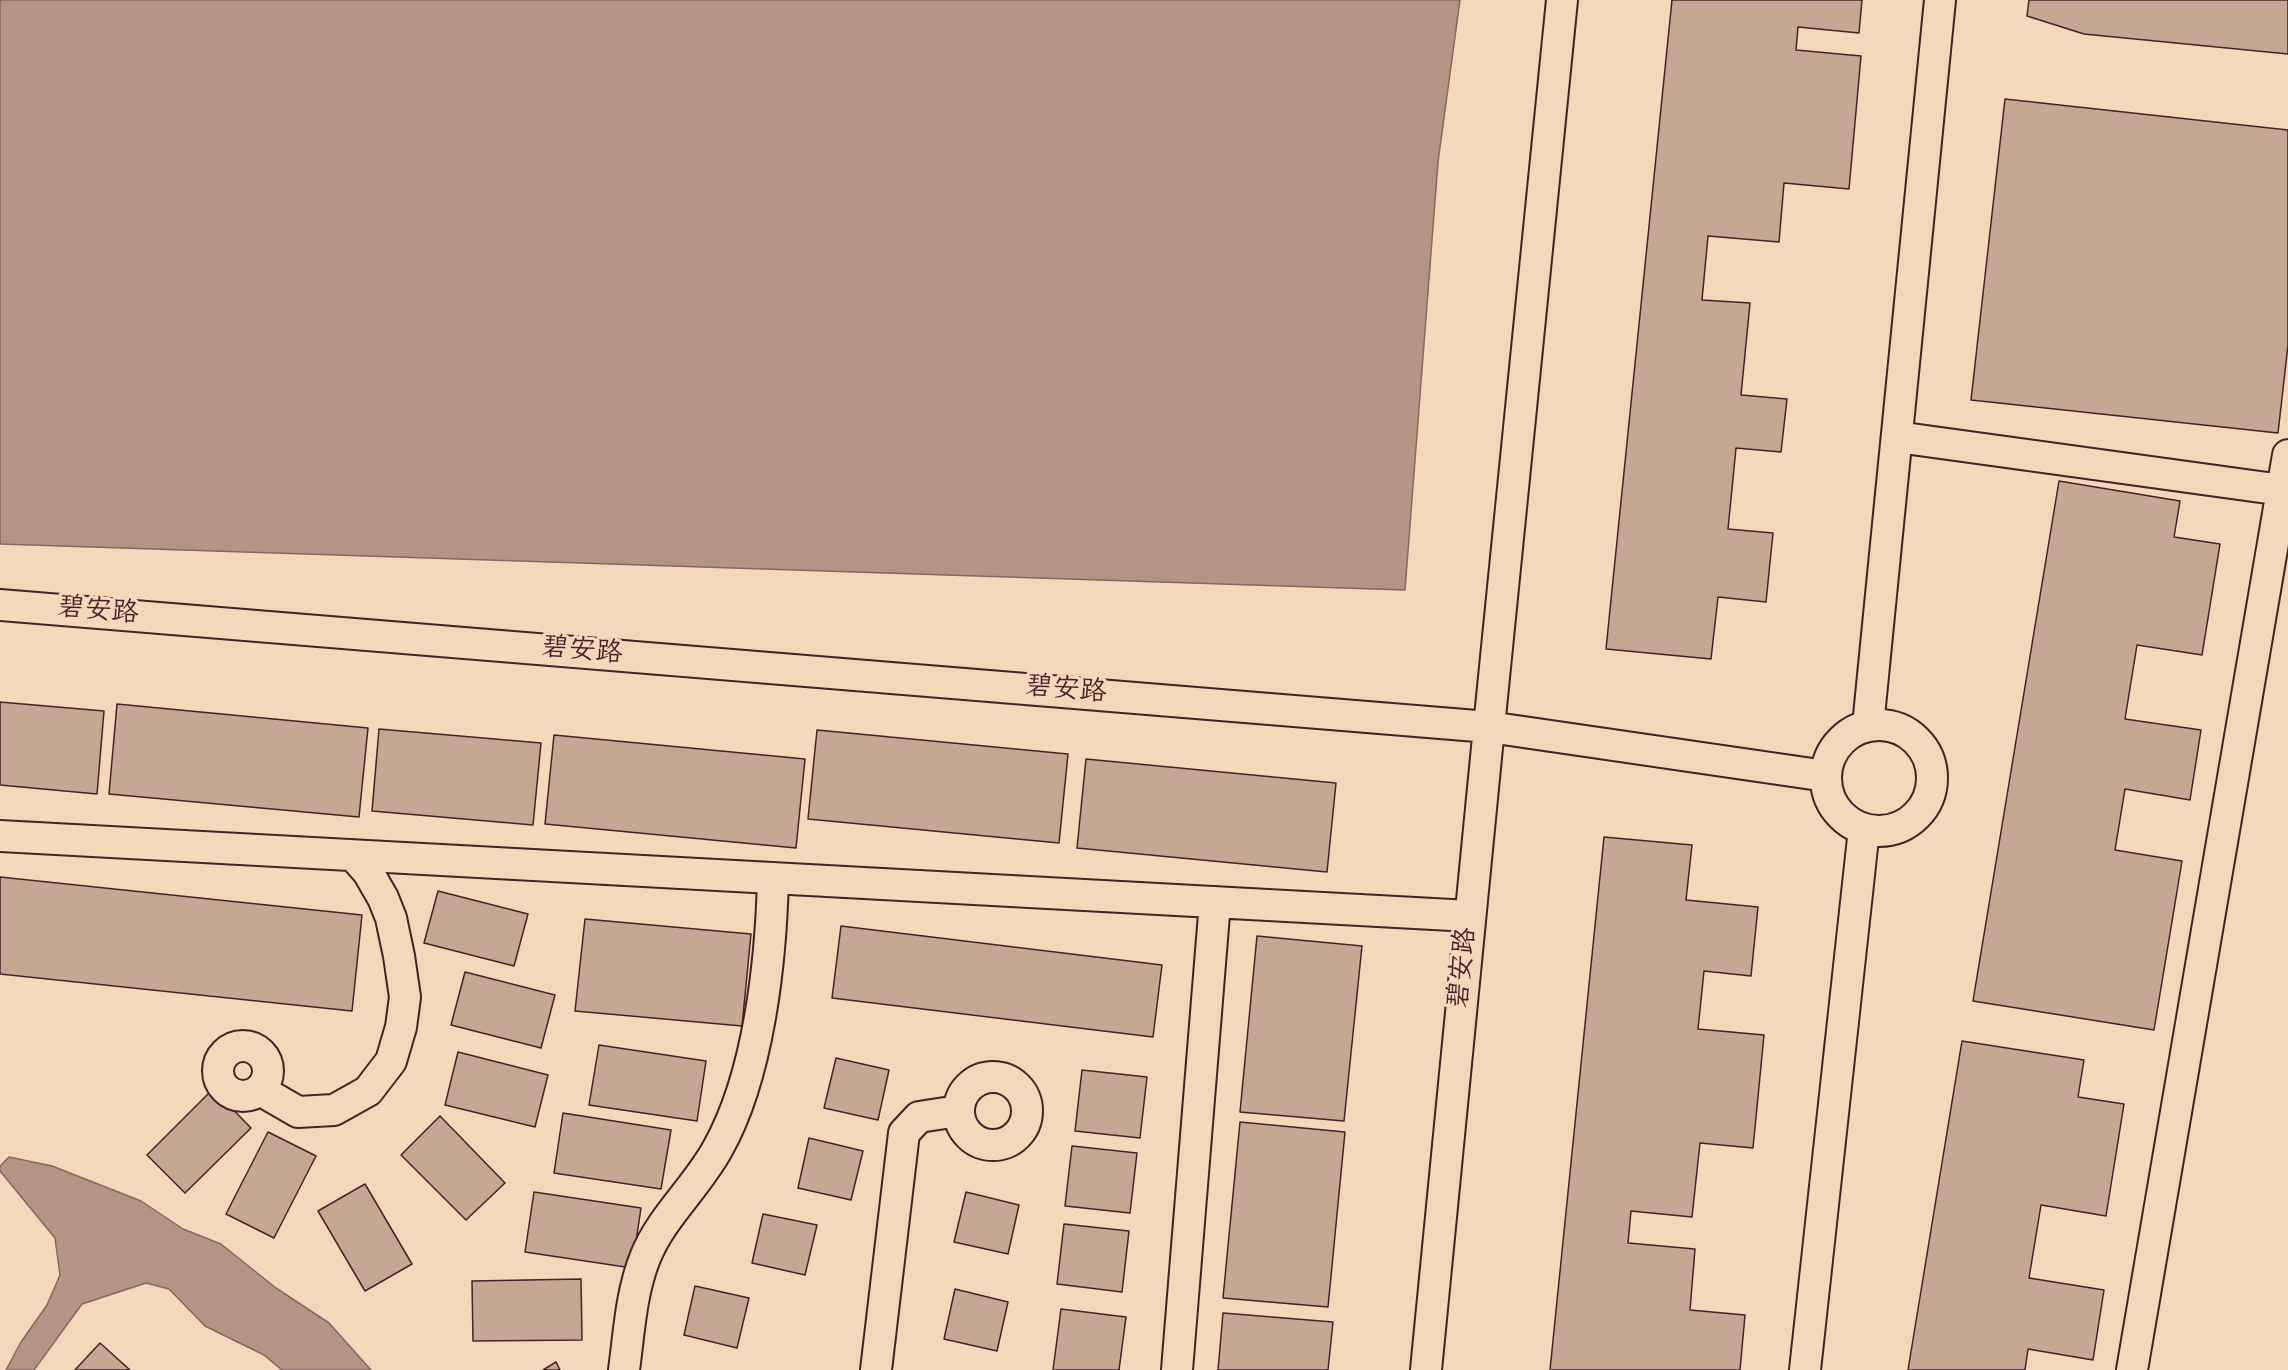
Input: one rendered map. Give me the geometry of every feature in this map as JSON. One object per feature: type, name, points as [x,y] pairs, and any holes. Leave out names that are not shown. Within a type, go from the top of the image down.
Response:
[{"type":"street","points":[[1562,0],[1489,727],[1826,776]]},
{"type":"street","points":[[1868,726],[1940,0]]},
{"type":"street","points":[[1897,437],[2282,490]]},
{"type":"street","points":[[2132,1370],[2288,455]]},
{"type":"street","name":"碧安路","points":[[0,605],[1489,727],[1426,1370]]},
{"type":"street","points":[[1886,725],[1902,729],[1917,739],[1927,754],[1932,771],[1931,788],[1925,805],[1913,818],[1899,827],[1881,831],[1864,829],[1848,821],[1835,809],[1828,793],[1826,776],[1829,759],[1838,744],[1851,732],[1868,726],[1886,725]]},
{"type":"street","points":[[1804,1370],[1864,829]]},
{"type":"street","points":[[0,836],[1470,916]]},
{"type":"street","points":[[260,1090],[298,1112],[334,1110],[368,1091],[391,1061],[401,1028],[405,997],[399,956],[392,918],[383,898],[368,872],[354,856]]},
{"type":"street","points":[[624,1370],[633,1304],[645,1258],[664,1225],[718,1149],[742,1095],[765,981],[772,926],[773,878]]},
{"type":"street","points":[[1177,1370],[1215,902]]},
{"type":"street","points":[[876,1370],[904,1133],[919,1117],[958,1111]]},
{"type":"shaded area","points":[[0,0],[1460,0],[1438,162],[1405,590],[0,544]]},
{"type":"shaded area","points":[[9,1157],[52,1166],[141,1201],[183,1229],[221,1244],[276,1288],[329,1323],[371,1370],[282,1370],[264,1355],[205,1326],[169,1289],[146,1283],[82,1304],[34,1370],[6,1370],[21,1342],[47,1305],[60,1275],[55,1238],[0,1171],[0,1166]]},
{"type":"building","points":[[1672,0],[1862,0],[1859,33],[1798,27],[1796,50],[1861,56],[1849,189],[1784,183],[1779,242],[1708,236],[1702,300],[1750,303],[1741,395],[1787,399],[1781,452],[1736,448],[1728,529],[1773,533],[1766,602],[1718,597],[1711,659],[1606,649]]},
{"type":"building","points":[[2029,0],[2288,0],[2288,54],[2084,34],[2027,16]]},
{"type":"building","points":[[2005,99],[2288,130],[2288,345],[2278,433],[1971,400]]},
{"type":"building","points":[[2059,481],[2180,501],[2174,537],[2220,544],[2202,655],[2137,645],[2125,719],[2201,730],[2190,800],[2125,789],[2115,850],[2182,861],[2154,1030],[1973,1001]]},
{"type":"building","points":[[0,702],[104,711],[97,794],[0,785]]},
{"type":"building","points":[[117,704],[368,728],[359,817],[109,794]]},
{"type":"building","points":[[379,729],[541,743],[533,825],[372,811]]},
{"type":"building","points":[[817,730],[1068,754],[1059,843],[808,819]]},
{"type":"building","points":[[554,735],[805,759],[796,848],[545,824]]},
{"type":"building","points":[[1086,759],[1336,783],[1327,872],[1077,848]]},
{"type":"building","points":[[1604,837],[1692,845],[1686,900],[1758,907],[1751,976],[1704,971],[1698,1029],[1764,1035],[1753,1148],[1700,1143],[1692,1217],[1631,1211],[1628,1243],[1695,1249],[1690,1310],[1745,1315],[1740,1370],[1550,1370]]},
{"type":"building","points":[[0,877],[362,915],[352,1011],[0,974]]},
{"type":"building","points":[[438,891],[528,914],[514,966],[424,943]]},
{"type":"building","points":[[585,919],[751,934],[742,1026],[575,1011]]},
{"type":"building","points":[[841,926],[1162,965],[1153,1037],[832,998]]},
{"type":"building","points":[[1257,936],[1362,946],[1344,1121],[1240,1112]]},
{"type":"building","points":[[465,972],[555,995],[541,1048],[451,1025]]},
{"type":"building","points":[[1962,1041],[2084,1060],[2078,1097],[2124,1104],[2106,1216],[2041,1205],[2029,1278],[2104,1290],[2093,1360],[2028,1349],[2025,1370],[1908,1370]]},
{"type":"building","points":[[599,1045],[706,1061],[697,1121],[589,1105]]},
{"type":"building","points":[[458,1052],[548,1075],[535,1127],[445,1105]]},
{"type":"building","points":[[836,1058],[889,1070],[878,1120],[824,1108]]},
{"type":"building","points":[[1082,1070],[1147,1077],[1140,1138],[1075,1131]]},
{"type":"building","points":[[213,1089],[251,1128],[185,1193],[147,1155]]},
{"type":"building","points":[[563,1113],[671,1130],[661,1189],[554,1173]]},
{"type":"building","points":[[440,1116],[505,1183],[466,1220],[401,1155]]},
{"type":"building","points":[[1240,1122],[1345,1132],[1328,1307],[1223,1298]]},
{"type":"building","points":[[268,1132],[316,1156],[274,1238],[226,1214]]},
{"type":"building","points":[[809,1138],[863,1151],[851,1200],[798,1188]]},
{"type":"building","points":[[1072,1146],[1137,1153],[1130,1213],[1065,1206]]},
{"type":"building","points":[[365,1184],[412,1264],[365,1291],[318,1211]]},
{"type":"building","points":[[534,1192],[641,1208],[632,1268],[525,1252]]},
{"type":"building","points":[[966,1192],[1019,1205],[1008,1254],[954,1242]]},
{"type":"building","points":[[763,1214],[817,1225],[805,1275],[752,1263]]},
{"type":"building","points":[[1064,1224],[1129,1231],[1122,1292],[1057,1284]]},
{"type":"building","points":[[581,1279],[582,1340],[473,1341],[472,1281]]},
{"type":"building","points":[[695,1286],[749,1298],[737,1348],[684,1335]]},
{"type":"building","points":[[955,1289],[1008,1302],[997,1351],[944,1339]]},
{"type":"building","points":[[1061,1309],[1126,1317],[1119,1370],[1053,1370]]},
{"type":"building","points":[[1223,1313],[1333,1322],[1328,1370],[1218,1370]]},
{"type":"building","points":[[100,1343],[130,1370],[75,1370]]},
{"type":"building","points":[[556,1362],[560,1370],[543,1370]]}]
